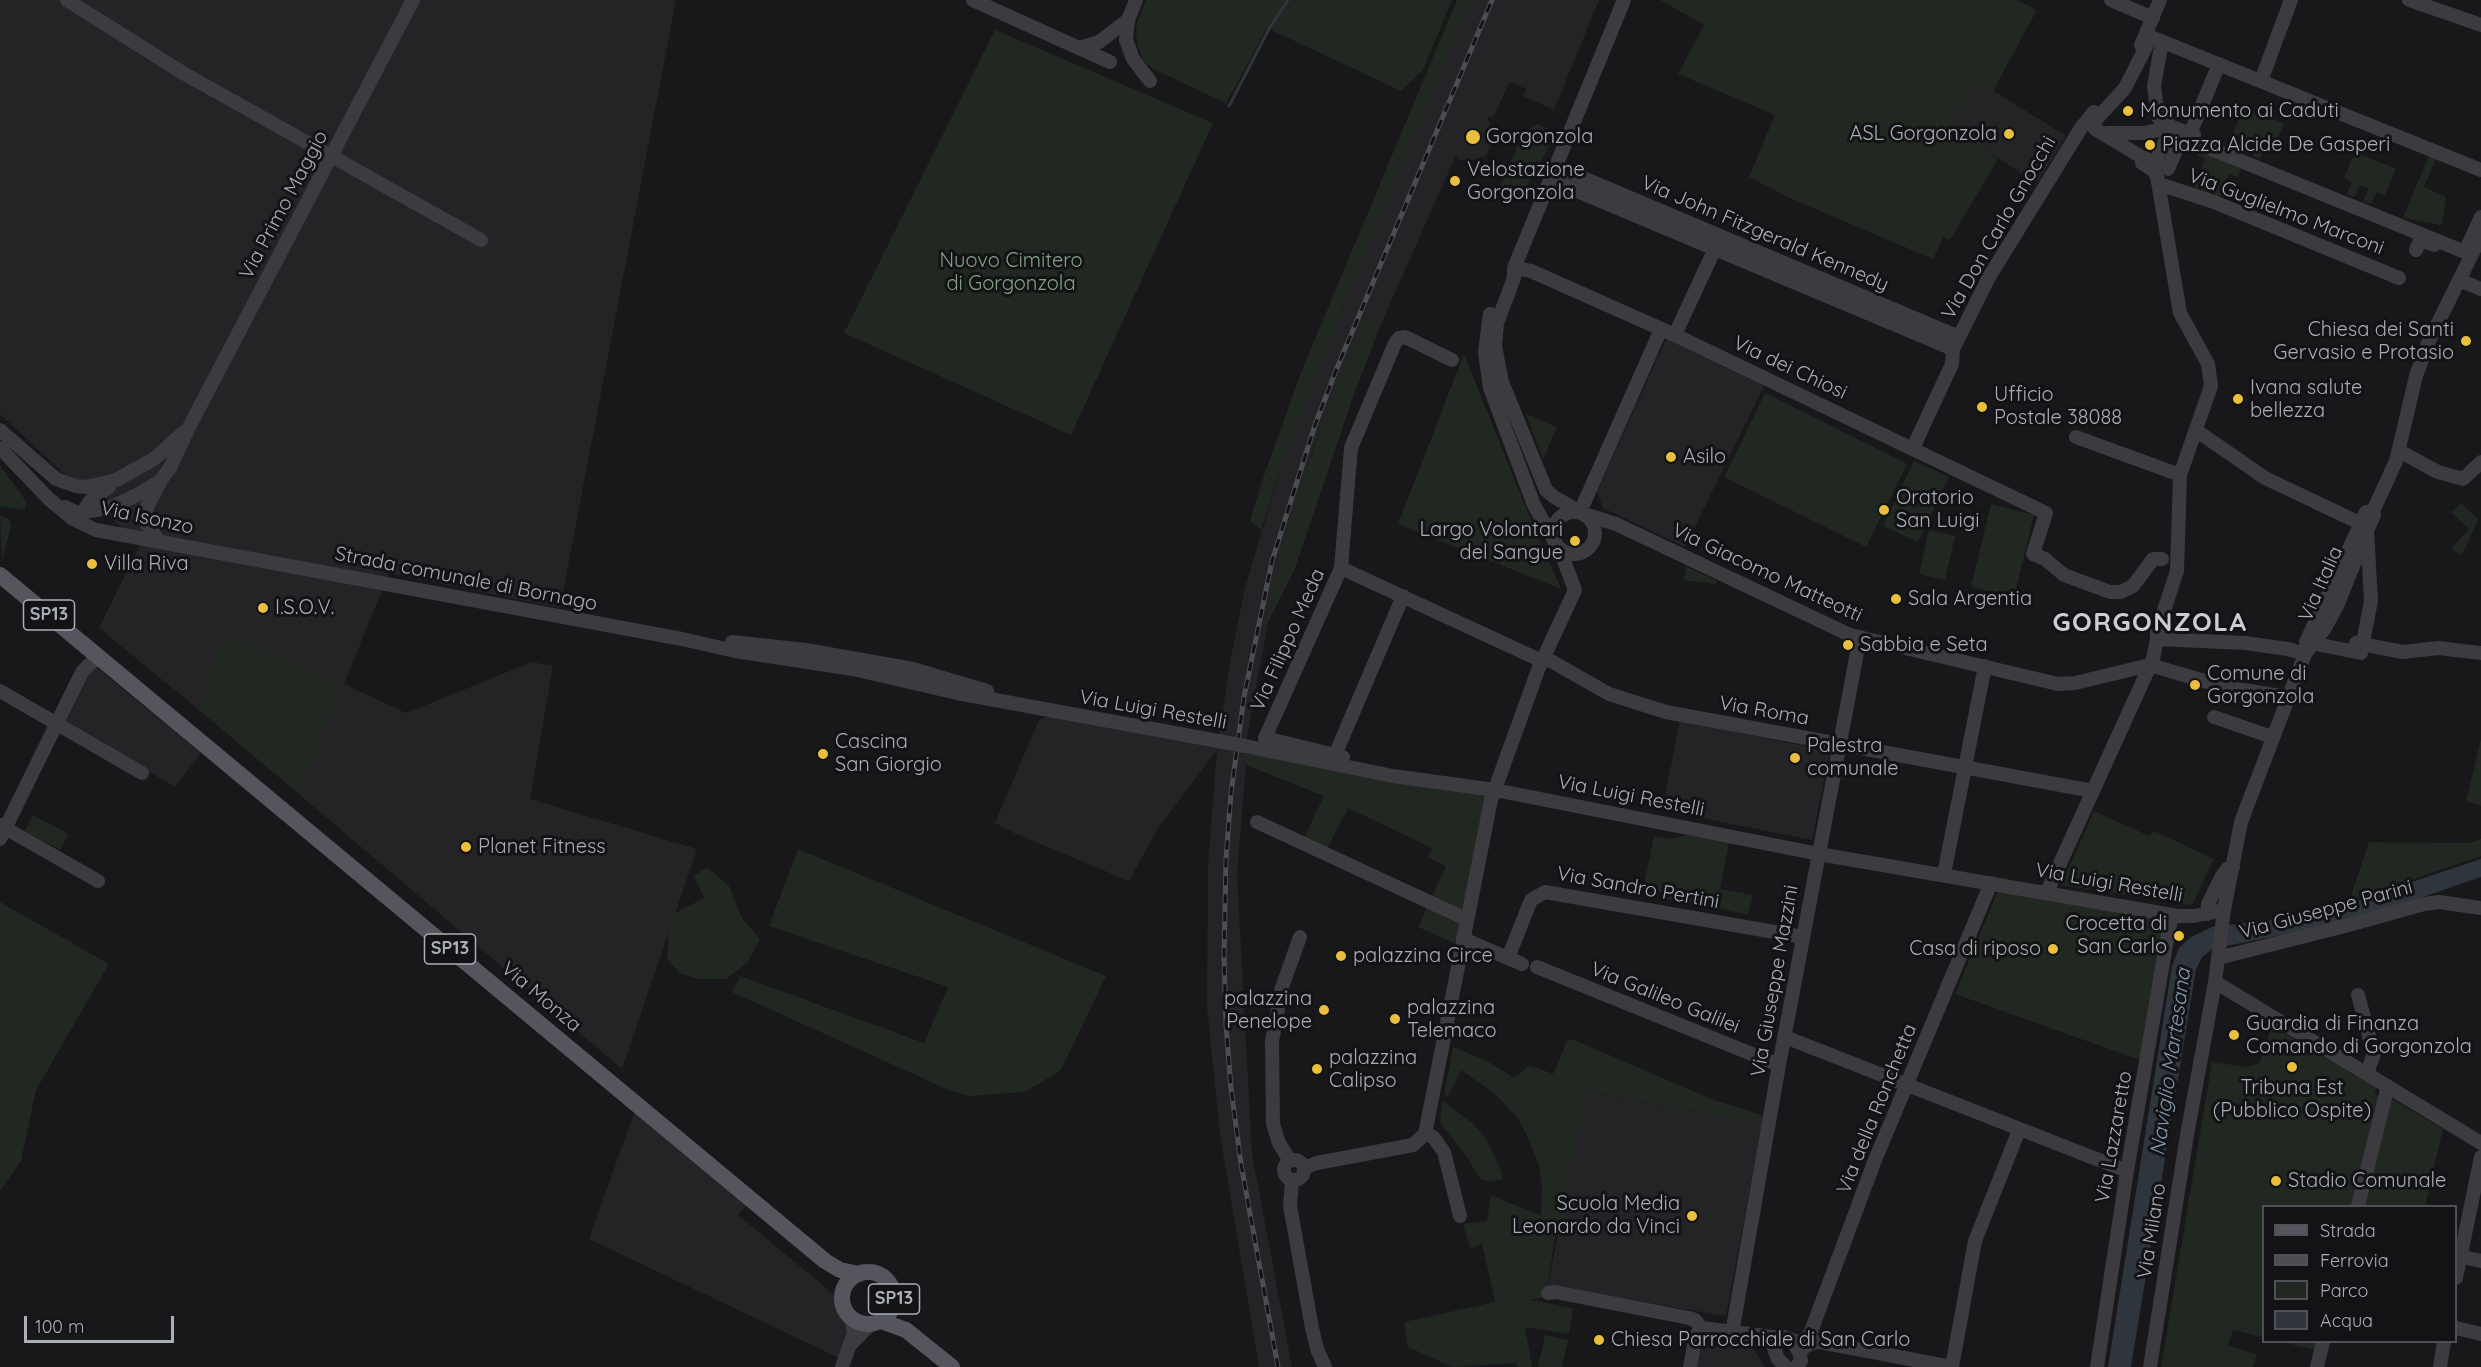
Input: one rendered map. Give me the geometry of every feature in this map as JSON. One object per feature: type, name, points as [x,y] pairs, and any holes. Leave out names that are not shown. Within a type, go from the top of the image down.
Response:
[{"type":"main road","name":"SP13","points":[[0,575],[98,656]]},
{"type":"main road","name":"Via Monza","points":[[98,656],[825,1261],[842,1270],[859,1274],[875,1274],[886,1280],[892,1290],[893,1303],[900,1318],[914,1336]]},
{"type":"main road","name":"Via Monza","points":[[825,1261],[843,1292],[843,1304],[851,1317],[859,1322],[898,1325],[952,1367]]},
{"type":"main road","name":"SP13","points":[[843,1292],[848,1282],[859,1274]]},
{"type":"main road","name":"SP13","points":[[876,1322],[888,1315],[893,1303]]},
{"type":"street","points":[[67,0],[183,73],[481,240]]},
{"type":"street","name":"Via Primo Maggio","points":[[159,541],[146,523],[147,507],[160,481],[178,454],[188,429],[413,0]]},
{"type":"street","points":[[972,0],[1110,62]]},
{"type":"street","points":[[1110,62],[1120,52],[1126,40],[1128,20],[1136,0]]},
{"type":"street","points":[[1304,1168],[1317,1163],[1413,1144],[1420,1141],[1426,1132],[1491,800],[1543,659],[1574,595],[1575,586],[1556,545],[1543,525],[1490,388],[1485,344],[1488,321],[1507,275],[1514,268],[1554,174],[1624,0]]},
{"type":"street","points":[[2111,0],[2151,23],[2262,78],[2481,167]]},
{"type":"street","name":"Via Don Carlo Gnocchi","points":[[1913,448],[1952,364],[1956,343],[1989,277],[2081,128],[2123,81],[2160,0]]},
{"type":"street","points":[[2262,78],[2290,0]]},
{"type":"street","points":[[2409,0],[2481,25]]},
{"type":"street","points":[[1079,48],[1099,42],[1128,20]]},
{"type":"street","points":[[1109,36],[1107,46],[1110,62]]},
{"type":"street","points":[[2159,176],[2095,129],[2093,123],[2125,88],[2151,37],[2481,167]]},
{"type":"street","points":[[1126,40],[1133,59],[1150,81]]},
{"type":"street","points":[[2164,42],[2154,86],[2158,117],[2190,134],[2417,228]]},
{"type":"street","points":[[2190,134],[2219,64]]},
{"type":"street","points":[[2097,117],[2116,133]]},
{"type":"street","points":[[2101,133],[2145,133],[2172,126]]},
{"type":"street","points":[[2048,892],[2150,665],[2157,632],[2175,578],[2171,559],[2181,475],[2211,386],[2208,364],[2181,312],[2156,160],[2172,126]]},
{"type":"street","points":[[2081,128],[2151,168],[2159,176]]},
{"type":"street","points":[[2159,176],[2168,169],[2181,137],[2468,253]]},
{"type":"street","name":"Via John Fitzgerald Kennedy","points":[[1554,174],[1956,343]]},
{"type":"street","name":"Via Guglielmo Marconi","points":[[2159,176],[2214,202],[2399,278]]},
{"type":"street","points":[[2468,253],[2481,217]]},
{"type":"street","points":[[2440,234],[2468,253]]},
{"type":"street","points":[[2468,253],[2481,236]]},
{"type":"street","points":[[2416,250],[2420,240],[2468,253]]},
{"type":"street","name":"Via Italia","points":[[2219,953],[2223,916],[2241,822],[2288,697],[2312,645],[2337,606],[2355,563],[2366,521],[2399,451],[2421,360],[2459,280],[2468,253]]},
{"type":"street","points":[[1678,328],[1711,257]]},
{"type":"street","points":[[1514,268],[1514,278],[1499,315],[1496,331],[1495,346],[1500,375],[1541,481],[1548,492],[1563,502],[1584,509],[1591,520],[1595,538],[1589,549],[1572,555],[1556,545],[1553,531],[1559,518],[1570,512],[1584,509]]},
{"type":"street","name":"Via dei Chiosi","points":[[1514,268],[1531,271],[1677,336],[2046,513],[2033,554],[2045,559],[2064,575],[2110,592],[2121,592],[2133,586],[2153,559],[2171,559]]},
{"type":"street","points":[[2459,280],[2481,289]]},
{"type":"street","points":[[1584,509],[1658,336]]},
{"type":"street","name":"Via Filippo Meda","points":[[1335,755],[1266,738],[1341,568],[1351,448],[1399,338],[1405,337],[1452,360]]},
{"type":"street","name":"Via Primo Maggio","points":[[83,512],[89,502],[116,480],[154,459],[188,429]]},
{"type":"street","name":"Via Primo Maggio","points":[[0,430],[45,472],[66,483],[86,487],[116,480]]},
{"type":"street","points":[[2157,639],[2245,643],[2285,648],[2312,645],[2361,653],[2363,644],[2371,601],[2367,531],[2374,515],[2366,521],[2265,478],[2197,430]]},
{"type":"street","points":[[0,437],[57,494],[111,531]]},
{"type":"street","points":[[2076,437],[2181,475]]},
{"type":"street","name":"Via Isonzo","points":[[0,448],[29,480],[73,519],[87,526],[96,530],[243,557]]},
{"type":"street","points":[[2399,451],[2438,472],[2461,478],[2467,477],[2481,462]]},
{"type":"street","points":[[29,480],[74,513],[83,512]]},
{"type":"street","name":"Via Primo Maggio","points":[[83,512],[109,508],[160,481]]},
{"type":"street","name":"Via Giacomo Matteotti","points":[[1584,509],[1838,630],[1860,637],[2055,683],[2068,684],[2150,665]]},
{"type":"street","points":[[83,512],[87,526]]},
{"type":"street","name":"Strada comunale di Bornago","points":[[243,557],[682,639]]},
{"type":"street","name":"Via Roma","points":[[1341,568],[1543,659],[1602,691],[1657,710],[2094,791]]},
{"type":"street","points":[[1358,760],[1335,755],[1403,596]]},
{"type":"street","name":"Via Giuseppe Mazzini","points":[[1732,1333],[1779,1065],[1860,637]]},
{"type":"street","name":"Via Luigi Restelli","points":[[682,639],[735,651],[853,669],[957,693],[1245,746],[1361,770],[1495,790],[1819,854],[2174,915],[2223,916]]},
{"type":"street","points":[[2363,644],[2403,652],[2438,648],[2481,653]]},
{"type":"street","points":[[98,656],[82,672],[2,831],[98,881]]},
{"type":"street","points":[[2150,665],[2223,686],[2288,697]]},
{"type":"street","points":[[1944,874],[1985,666]]},
{"type":"street","points":[[0,692],[142,773]]},
{"type":"street","points":[[2214,717],[2272,737]]},
{"type":"street","points":[[1257,822],[1466,919]]},
{"type":"street","name":"Via Italia","points":[[2207,914],[2208,904],[2222,876],[2227,869],[2233,867]]},
{"type":"street","name":"Via della Ronchetta","points":[[1790,1358],[1810,1334],[1875,1160],[1991,883]]},
{"type":"street","name":"Via Sandro Pertini","points":[[1508,958],[1532,898],[1545,892],[1803,937]]},
{"type":"street","name":"Via Giuseppe Parini","points":[[2219,953],[2351,925],[2424,904],[2439,902],[2481,908]]},
{"type":"street","name":"Via Lazzaretto","points":[[2097,1367],[2127,1171],[2169,928],[2174,915]]},
{"type":"street","points":[[1290,1161],[1279,1143],[1273,1124],[1272,1041],[1282,987],[1300,937]]},
{"type":"street","points":[[1463,939],[1522,964]]},
{"type":"street","name":"Via Milano","points":[[2150,1367],[2219,953]]},
{"type":"street","name":"Via Galileo Galilei","points":[[1537,967],[1779,1065]]},
{"type":"street","points":[[2215,982],[2481,1143]]},
{"type":"street","points":[[2358,996],[2374,1054],[2367,1073]]},
{"type":"street","points":[[1785,1037],[2127,1171]]},
{"type":"street","points":[[2358,1205],[2388,1086]]},
{"type":"street","points":[[1548,1293],[1554,1292],[1689,1318],[1695,1320],[1702,1328],[1751,1336],[1790,1358],[1811,1343],[1820,1341],[1952,1367],[1975,1241],[2019,1130]]},
{"type":"street","points":[[1426,1132],[1434,1138],[1444,1152],[1460,1216]]},
{"type":"street","points":[[2457,1272],[2481,1157]]},
{"type":"street","points":[[1292,1180],[1303,1176],[1304,1168],[1298,1161],[1290,1161],[1285,1165],[1284,1172],[1292,1180],[1290,1206],[1317,1349],[1325,1367]]},
{"type":"street","points":[[2460,1256],[2481,1261]]},
{"type":"street","points":[[842,1367],[851,1345],[854,1329],[851,1317]]},
{"type":"street","points":[[851,1345],[876,1322]]},
{"type":"street","points":[[1690,1367],[1696,1335],[1702,1328]]},
{"type":"street","points":[[2457,1328],[2481,1334]]},
{"type":"street","points":[[2317,1367],[2323,1343]]},
{"type":"street","points":[[2440,1367],[2444,1343]]},
{"type":"shaded area","points":[[0,0],[676,0],[560,608],[389,573],[344,684],[406,713],[532,662],[553,666],[530,799],[697,849],[622,1069],[300,795],[343,684],[222,634],[199,710],[99,628],[140,545],[0,414]]},
{"type":"shaded area","points":[[1471,0],[1599,0],[1554,110],[1523,96],[1526,89],[1510,82],[1493,117],[1487,117],[1495,136],[1486,156],[1465,162],[1458,159],[1456,155],[1381,324],[1365,317],[1314,446],[1279,563],[1244,753],[1246,765],[1237,874],[1252,1154],[1292,1367],[1259,1367],[1220,1135],[1207,1007],[1208,865],[1217,750],[1157,830],[1129,881],[995,823],[1039,720],[1048,716],[1217,748],[1245,588],[1282,465],[1343,307]]},
{"type":"shaded area","points":[[1978,81],[2066,136],[2037,183],[1949,127]]},
{"type":"shaded area","name":"Asilo","points":[[1666,339],[1675,340],[1766,382],[1685,547],[1603,508],[1597,492]]},
{"type":"shaded area","points":[[95,666],[201,753],[175,787],[63,722],[87,675]]},
{"type":"shaded area","points":[[1680,721],[1830,751],[1812,840],[1662,810]]},
{"type":"shaded area","points":[[1585,1091],[1762,1124],[1726,1316],[1548,1286]]},
{"type":"shaded area","points":[[635,1110],[748,1204],[738,1215],[836,1296],[839,1313],[850,1325],[839,1358],[589,1239]]},
{"type":"shaded area","points":[[1711,1340],[1753,1348],[1765,1367],[1697,1367],[1701,1346]]},
{"type":"green space","points":[[1146,0],[1452,0],[1423,70],[1401,91],[1267,28],[1226,103],[1153,69],[1143,60],[1136,33],[1137,23]]},
{"type":"green space","points":[[1457,0],[1471,0],[1343,307],[1282,465],[1261,530],[1250,521],[1302,370]]},
{"type":"green space","points":[[1660,0],[2017,0],[2037,10],[1993,91],[1978,82],[1950,127],[1998,159],[1950,240],[1943,237],[1933,259],[1790,198],[1749,177],[1775,115],[1678,74],[1704,25]]},
{"type":"green space","name":"Nuovo Cimitero di Gorgonzola","points":[[995,30],[1213,123],[1071,435],[844,333]]},
{"type":"green space","points":[[2244,107],[2284,124],[2273,149],[2265,146],[2260,159],[2252,156],[2257,143],[2250,140],[2244,153],[2235,149],[2241,136],[2233,133]]},
{"type":"green space","points":[[1538,124],[1551,130],[1554,138],[1522,195],[1512,197],[1499,188],[1524,132]]},
{"type":"green space","points":[[2201,145],[2239,161],[2236,167],[2241,169],[2238,177],[2229,174],[2220,197],[2194,187],[2205,159],[2197,155]]},
{"type":"green space","points":[[2355,152],[2396,169],[2385,195],[2377,192],[2371,204],[2363,201],[2369,188],[2360,185],[2355,197],[2347,194],[2352,182],[2344,178]]},
{"type":"green space","points":[[2430,153],[2437,156],[2424,187],[2446,197],[2442,225],[2403,218]]},
{"type":"green space","points":[[1365,317],[1381,324],[1353,397],[1295,568],[1267,624],[1279,563],[1296,501],[1332,396]]},
{"type":"green space","points":[[1464,354],[1528,513],[1561,589],[1398,524]]},
{"type":"green space","points":[[1765,393],[1907,464],[1866,547],[1724,477]]},
{"type":"green space","points":[[1526,414],[1557,427],[1543,459]]},
{"type":"green space","points":[[1914,461],[1949,477],[1918,542],[1883,526]]},
{"type":"green space","points":[[0,465],[26,502],[25,510],[0,506]]},
{"type":"green space","points":[[2461,503],[2478,519],[2462,555],[2451,549],[2469,529],[2451,512]]},
{"type":"green space","points":[[1991,504],[2034,515],[2014,597],[1971,587]]},
{"type":"green space","points":[[0,515],[9,519],[11,527],[2,561]]},
{"type":"green space","points":[[1929,530],[1955,536],[1945,580],[1919,574]]},
{"type":"green space","points":[[1686,566],[1717,581],[1716,584],[1684,580]]},
{"type":"green space","points":[[222,634],[343,684],[300,795],[199,710]]},
{"type":"green space","points":[[2481,739],[2481,806],[2466,801]]},
{"type":"green space","points":[[1244,753],[1495,792],[1461,946],[1418,927],[1446,866],[1428,857],[1432,848],[1348,808],[1325,853],[1302,842],[1324,796],[1246,765]]},
{"type":"green space","points":[[2094,811],[2149,836],[2154,831],[2214,859],[2192,905],[2061,885]]},
{"type":"green space","points":[[33,815],[69,834],[60,850],[25,831]]},
{"type":"green space","points":[[1686,835],[1729,843],[1720,889],[1753,895],[1747,917],[1746,914],[1667,899],[1668,894],[1643,889],[1654,836],[1671,839]]},
{"type":"green space","points":[[2481,839],[2481,856],[2349,901],[2369,842],[2469,843]]},
{"type":"green space","points":[[798,849],[1106,976],[1061,1070],[1025,1092],[969,1096],[951,1091],[732,992],[740,976],[924,1043],[948,987],[769,926]]},
{"type":"green space","points":[[707,867],[729,886],[742,918],[760,939],[748,962],[726,979],[698,979],[680,973],[667,959],[669,926],[674,914],[704,898],[694,876]]},
{"type":"green space","points":[[1998,891],[2164,921],[2140,1060],[1955,994]]},
{"type":"green space","points":[[0,902],[109,964],[36,1090],[21,1161],[0,1191]]},
{"type":"green space","name":"Stadio Comunale","points":[[2272,1026],[2377,1087],[2374,1094],[2381,1098],[2353,1205],[2262,1205],[2262,1337],[2233,1330],[2228,1346],[2257,1354],[2253,1367],[2161,1367],[2212,1062],[2247,1067],[2259,1064]]},
{"type":"green space","points":[[1572,1039],[1714,1100],[1765,1116],[1762,1124],[1586,1091],[1560,1225],[1557,1224],[1546,1296],[1530,1300],[1573,1308],[1569,1334],[1525,1327],[1532,1367],[1517,1367],[1516,1363],[1452,1367],[1408,1347],[1404,1322],[1495,1302],[1482,1244],[1470,1248],[1463,1224],[1487,1221],[1491,1195],[1541,1216],[1542,1187],[1539,1166],[1529,1140],[1517,1117],[1493,1092],[1461,1070],[1448,1096],[1444,1095],[1453,1047],[1487,1061],[1514,1078],[1530,1065],[1553,1074],[1567,1041]]},
{"type":"green space","points":[[2391,1099],[2443,1129],[2425,1205],[2363,1205]]},
{"type":"green space","points":[[1442,1101],[1472,1123],[1485,1137],[1503,1179],[1491,1182],[1480,1179],[1467,1157],[1440,1123]]},
{"type":"green space","points":[[1545,1335],[1568,1340],[1562,1367],[1538,1367]]},
{"type":"green space","points":[[2286,1343],[2317,1343],[2315,1350]]},
{"type":"water","name":"Naviglio Martesana","points":[[2481,859],[2481,877],[2359,919],[2212,949],[2202,957],[2196,969],[2131,1367],[2108,1367],[2172,966],[2179,948],[2191,937],[2212,927],[2317,914]]},
{"type":"waterway","points":[[1229,106],[1269,29],[1288,0]]},
{"type":"railway","points":[[1278,1367],[1241,1164],[1226,1025],[1224,956],[1226,859],[1231,793],[1244,697],[1272,561],[1315,425],[1492,0]]},
{"type":"place","name":"Monumento ai Caduti","points":[[2128,111]]},
{"type":"place","name":"ASL Gorgonzola","points":[[2009,134]]},
{"type":"place","name":"Gorgonzola","points":[[1473,137]]},
{"type":"place","name":"Piazza Alcide De Gasperi","points":[[2150,145]]},
{"type":"place","name":"Velostazione Gorgonzola","points":[[1455,181]]},
{"type":"place","name":"Chiesa dei Santi Gervasio e Protasio","points":[[2466,341]]},
{"type":"place","name":"Ivana salute bellezza","points":[[2238,399]]},
{"type":"place","name":"Ufficio Postale 38088","points":[[1982,407]]},
{"type":"place","name":"Asilo","points":[[1671,457]]},
{"type":"place","name":"Oratorio San Luigi","points":[[1884,510]]},
{"type":"place","name":"Largo Volontari del Sangue","points":[[1575,541]]},
{"type":"place","name":"Villa Riva","points":[[92,564]]},
{"type":"place","name":"Sala Argentia","points":[[1896,599]]},
{"type":"place","name":"I.S.O.V.","points":[[263,608]]},
{"type":"place","name":"Sabbia e Seta","points":[[1848,645]]},
{"type":"place","name":"Comune di Gorgonzola","points":[[2195,685]]},
{"type":"place","name":"Cascina San Giorgio","points":[[823,754]]},
{"type":"place","name":"Palestra comunale","points":[[1795,758]]},
{"type":"place","name":"Planet Fitness","points":[[466,847]]},
{"type":"place","name":"Crocetta di San Carlo","points":[[2179,936]]},
{"type":"place","name":"Casa di riposo","points":[[2053,949]]},
{"type":"place","name":"palazzina Circe","points":[[1341,956]]},
{"type":"place","name":"palazzina Penelope","points":[[1324,1010]]},
{"type":"place","name":"palazzina Telemaco","points":[[1395,1019]]},
{"type":"place","name":"Guardia di Finanza Comando di Gorgonzola","points":[[2234,1035]]},
{"type":"place","name":"Tribuna Est (Pubblico Ospite)","points":[[2292,1067]]},
{"type":"place","name":"palazzina Calipso","points":[[1317,1069]]},
{"type":"place","name":"Stadio Comunale","points":[[2276,1181]]},
{"type":"place","name":"Scuola Media Leonardo da Vinci","points":[[1692,1216]]},
{"type":"place","name":"Chiesa Parrocchiale di San Carlo","points":[[1599,1340]]},
{"type":"district","name":"GORGONZOLA","points":[[2150,623]]}]
